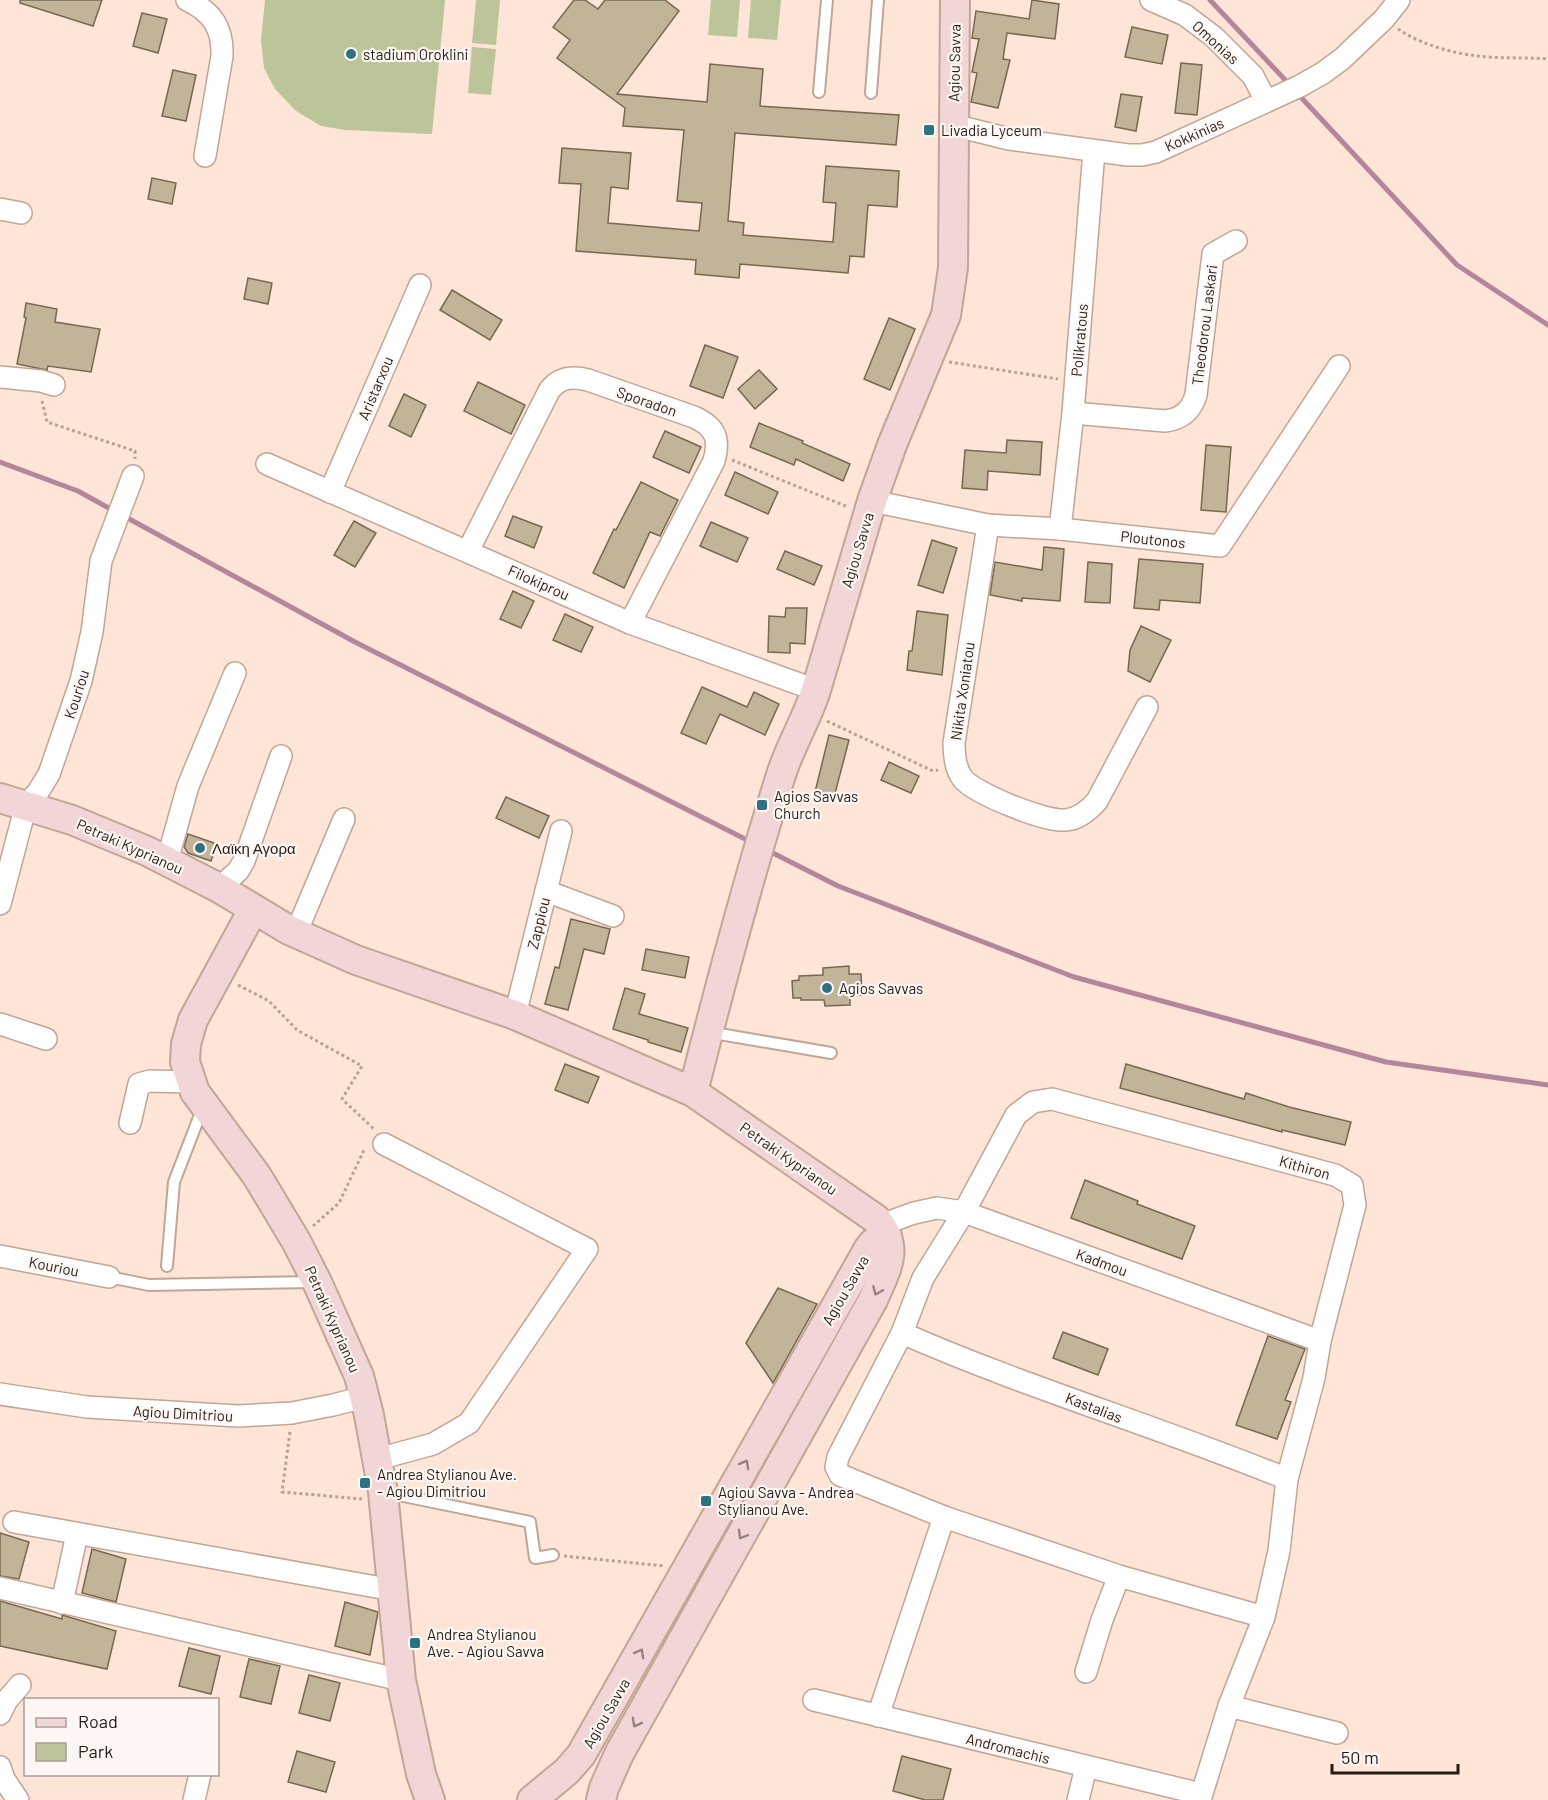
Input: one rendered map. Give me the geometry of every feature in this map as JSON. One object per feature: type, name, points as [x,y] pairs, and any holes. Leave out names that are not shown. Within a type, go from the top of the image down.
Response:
[{"type":"main road","name":"Agiou Savva","points":[[693,1092],[738,920],[782,772],[812,702],[870,508],[892,445],[946,315],[953,268],[954,0]]},
{"type":"main road","name":"Petraki Kyprianou","points":[[13,802],[98,830],[167,861],[296,933],[393,974],[515,1015],[693,1092],[876,1219],[884,1230]]},
{"type":"main road","name":"Petraki Kyprianou","points":[[253,910],[189,1031],[184,1052],[185,1062],[197,1093],[256,1176],[296,1241],[349,1350],[364,1397],[384,1496],[401,1680],[425,1787],[442,1800]]},
{"type":"main road","name":"Agiou Savva","points":[[532,1800],[567,1772],[581,1755],[868,1248],[884,1230],[891,1249],[890,1259],[873,1300],[619,1754],[601,1800]]},
{"type":"street","points":[[188,0],[204,9],[212,17],[223,41],[205,156]]},
{"type":"street","name":"Omonias","points":[[1151,0],[1185,15],[1214,36],[1253,76],[1271,99]]},
{"type":"street","name":"Kokkinias","points":[[953,125],[1009,139],[1094,151],[1128,155],[1156,152],[1300,86],[1342,59],[1384,19],[1399,0]]},
{"type":"street","name":"Polikratous","points":[[1060,529],[1073,413],[1094,151]]},
{"type":"street","points":[[0,209],[21,213]]},
{"type":"street","name":"Theodorou Laskari","points":[[1073,413],[1165,421],[1173,420],[1188,412],[1196,395],[1213,254],[1236,241]]},
{"type":"street","name":"Aristarxou","points":[[330,492],[420,285]]},
{"type":"street","name":"Ploutonos","points":[[870,508],[988,525],[1060,529],[1220,546],[1339,366]]},
{"type":"street","points":[[0,377],[46,383]]},
{"type":"street","name":"Sporadon","points":[[468,551],[549,391],[560,380],[574,378],[588,380],[694,417],[708,424],[713,431],[716,438],[716,453]]},
{"type":"street","points":[[630,623],[710,471],[716,453]]},
{"type":"street","name":"Filokiprou","points":[[267,464],[812,702]]},
{"type":"street","name":"Kouriou","points":[[0,904],[13,802],[38,792],[49,774],[81,681],[92,632],[98,576],[104,551],[134,476]]},
{"type":"street","name":"Nikita Xoniatou","points":[[957,768],[954,743],[988,525]]},
{"type":"street","points":[[167,861],[188,786],[204,742],[235,673]]},
{"type":"street","points":[[957,768],[963,779],[982,794],[1048,818],[1062,820],[1075,818],[1097,801],[1147,707]]},
{"type":"street","points":[[219,888],[238,872],[244,861],[281,756]]},
{"type":"street","points":[[296,933],[344,819]]},
{"type":"street","name":"Zappiou","points":[[515,1015],[561,831]]},
{"type":"street","points":[[546,891],[614,916]]},
{"type":"street","points":[[0,1024],[46,1039]]},
{"type":"street","points":[[130,1123],[139,1084],[150,1081],[197,1093]]},
{"type":"street","name":"Kithiron","points":[[964,1212],[1016,1115],[1033,1102],[1052,1099],[1335,1175],[1352,1185],[1355,1205],[1320,1341],[1314,1378],[1287,1479],[1279,1551],[1264,1617],[1229,1706],[1201,1797]]},
{"type":"street","points":[[376,1142],[587,1250],[469,1423],[433,1444],[378,1459]]},
{"type":"street","name":"Kadmou","points":[[884,1230],[914,1213],[937,1208],[964,1212],[1320,1341]]},
{"type":"street","points":[[964,1212],[922,1278],[902,1333],[838,1457],[836,1467],[840,1475],[944,1516],[1119,1576],[1264,1617]]},
{"type":"street","name":"Kouriou","points":[[0,1256],[109,1277]]},
{"type":"street","name":"Kastalias","points":[[902,1333],[1287,1479]]},
{"type":"street","name":"Agiou Dimitriou","points":[[0,1394],[49,1403],[184,1414],[256,1416],[292,1413],[364,1397]]},
{"type":"street","points":[[878,1716],[944,1516]]},
{"type":"street","points":[[14,1522],[393,1590]]},
{"type":"street","points":[[62,1603],[77,1534]]},
{"type":"street","points":[[1086,1672],[1119,1576]]},
{"type":"street","points":[[0,1588],[401,1680]]},
{"type":"street","points":[[0,1714],[7,1700],[20,1685]]},
{"type":"street","name":"Andromachis","points":[[814,1700],[1201,1797]]},
{"type":"street","points":[[1229,1706],[1337,1733]]},
{"type":"street","points":[[0,1767],[4,1779],[18,1800]]},
{"type":"street","points":[[1078,1800],[1086,1767]]},
{"type":"street","points":[[194,1800],[200,1776]]},
{"type":"lane","points":[[819,92],[827,0]]},
{"type":"lane","points":[[871,93],[878,0]]},
{"type":"lane","points":[[708,1032],[831,1053]]},
{"type":"lane","points":[[167,1266],[174,1182],[197,1093]]},
{"type":"lane","points":[[109,1277],[149,1285],[317,1282]]},
{"type":"lane","points":[[384,1496],[530,1522],[535,1558],[553,1555]]},
{"type":"path","points":[[1384,19],[1400,31],[1460,53],[1480,57],[1548,58]]},
{"type":"path","points":[[930,358],[1075,382]]},
{"type":"path","points":[[46,383],[47,422],[135,451],[134,476]]},
{"type":"path","points":[[716,453],[870,508]]},
{"type":"path","points":[[812,702],[933,771],[957,768]]},
{"type":"path","points":[[218,974],[269,1001],[297,1030],[362,1066],[342,1099],[374,1129],[376,1142],[339,1203],[296,1241]]},
{"type":"path","points":[[292,1413],[282,1492],[384,1496]]},
{"type":"path","points":[[553,1555],[688,1568]]},
{"type":"green space","name":"stadium Oroklini","points":[[265,0],[445,0],[432,134],[345,130],[321,126],[296,111],[275,89],[264,68],[261,40]]},
{"type":"green space","points":[[476,0],[500,0],[496,45],[472,43]]},
{"type":"green space","points":[[711,0],[740,0],[737,37],[708,35]]},
{"type":"green space","points":[[751,0],[781,0],[777,40],[748,38]]},
{"type":"green space","points":[[472,47],[496,49],[491,95],[468,93]]},
{"type":"building","points":[[20,0],[102,0],[93,26],[20,3]]},
{"type":"building","points":[[574,0],[585,0],[598,9],[605,0],[665,0],[679,11],[617,94],[707,102],[710,64],[763,69],[760,106],[899,115],[896,145],[735,133],[728,221],[744,223],[743,235],[833,242],[836,203],[823,202],[826,166],[899,171],[897,207],[868,205],[864,257],[850,256],[848,273],[740,264],[739,278],[695,274],[696,260],[576,251],[581,184],[559,183],[562,148],[631,153],[628,189],[611,187],[608,223],[699,231],[702,203],[677,201],[684,130],[623,126],[625,108],[557,58],[570,40],[553,27]]},
{"type":"building","points":[[1032,0],[1059,4],[1055,39],[1007,33],[1003,59],[1010,60],[998,108],[971,102],[977,73],[972,72],[979,39],[972,38],[976,11],[1029,19]]},
{"type":"building","points":[[142,13],[167,19],[158,53],[133,46]]},
{"type":"building","points":[[1132,27],[1168,35],[1162,64],[1125,57]]},
{"type":"building","points":[[1181,63],[1202,65],[1197,115],[1175,113]]},
{"type":"building","points":[[173,70],[196,75],[186,121],[162,116]]},
{"type":"building","points":[[1121,94],[1142,97],[1136,131],[1115,127]]},
{"type":"building","points":[[152,178],[176,183],[172,204],[148,199]]},
{"type":"building","points":[[248,278],[272,283],[268,304],[244,299]]},
{"type":"building","points":[[452,290],[502,320],[490,340],[440,310]]},
{"type":"building","points":[[26,303],[57,309],[55,322],[100,329],[91,372],[48,366],[47,370],[17,364],[26,318],[24,317]]},
{"type":"building","points":[[889,318],[915,329],[890,390],[864,379]]},
{"type":"building","points":[[705,345],[738,357],[723,398],[690,386]]},
{"type":"building","points":[[759,370],[777,389],[755,409],[738,389]]},
{"type":"building","points":[[478,382],[525,405],[511,434],[464,411]]},
{"type":"building","points":[[404,394],[426,405],[411,437],[389,426]]},
{"type":"building","points":[[759,423],[850,464],[843,481],[796,459],[794,465],[750,447]]},
{"type":"building","points":[[665,431],[701,447],[689,473],[653,457]]},
{"type":"building","points":[[1007,440],[1042,442],[1040,475],[988,471],[987,490],[962,488],[965,450],[1006,453]]},
{"type":"building","points":[[1206,445],[1231,447],[1226,512],[1201,510]]},
{"type":"building","points":[[735,472],[778,492],[768,514],[725,495]]},
{"type":"building","points":[[641,482],[678,500],[660,536],[650,532],[624,588],[593,573],[614,529],[616,530]]},
{"type":"building","points":[[513,516],[542,527],[534,548],[505,536]]},
{"type":"building","points":[[354,521],[376,533],[355,567],[334,555]]},
{"type":"building","points":[[711,522],[748,538],[737,562],[700,546]]},
{"type":"building","points":[[932,540],[957,548],[943,593],[918,585]]},
{"type":"building","points":[[1044,547],[1064,549],[1060,601],[1022,598],[1022,601],[990,595],[995,562],[1042,570]]},
{"type":"building","points":[[785,551],[822,566],[814,585],[777,569]]},
{"type":"building","points":[[1139,559],[1203,564],[1200,603],[1160,600],[1159,610],[1134,608]]},
{"type":"building","points":[[1088,562],[1112,564],[1110,603],[1085,602]]},
{"type":"building","points":[[513,591],[534,601],[521,628],[500,619]]},
{"type":"building","points":[[786,608],[807,608],[805,644],[790,643],[790,653],[768,652],[769,616],[785,617]]},
{"type":"building","points":[[917,611],[948,615],[942,675],[907,670]]},
{"type":"building","points":[[565,614],[593,627],[581,652],[553,640]]},
{"type":"building","points":[[1141,626],[1171,640],[1150,682],[1128,671],[1130,650]]},
{"type":"building","points":[[702,687],[747,707],[754,692],[779,704],[765,735],[720,714],[706,744],[681,733]]},
{"type":"building","points":[[829,735],[849,740],[833,801],[814,796]]},
{"type":"building","points":[[889,762],[919,776],[911,793],[881,780]]},
{"type":"building","points":[[506,797],[549,816],[539,838],[496,818]]},
{"type":"building","name":"Λαϊκη Αγορα","points":[[188,834],[217,844],[211,861],[188,853],[184,847]]},
{"type":"building","points":[[571,919],[610,929],[604,954],[584,949],[568,1010],[545,1004],[555,967],[559,968]]},
{"type":"building","points":[[646,949],[689,957],[685,978],[642,970]]},
{"type":"building","name":"Agios Savvas","points":[[849,966],[849,974],[861,974],[862,995],[850,996],[850,1005],[825,1006],[824,1000],[793,998],[792,981],[799,980],[799,976],[823,975],[823,968]]},
{"type":"building","points":[[625,988],[645,994],[639,1014],[688,1028],[681,1052],[613,1029]]},
{"type":"building","points":[[565,1064],[599,1077],[588,1103],[555,1090]]},
{"type":"building","points":[[1126,1064],[1244,1099],[1246,1093],[1289,1107],[1351,1122],[1345,1145],[1282,1130],[1282,1132],[1120,1088]]},
{"type":"building","points":[[1085,1180],[1138,1201],[1137,1204],[1195,1226],[1182,1259],[1071,1218]]},
{"type":"building","points":[[778,1288],[817,1304],[773,1383],[746,1343]]},
{"type":"building","points":[[1063,1332],[1108,1349],[1098,1375],[1053,1358]]},
{"type":"building","points":[[1268,1336],[1305,1349],[1285,1400],[1291,1402],[1277,1439],[1236,1425]]},
{"type":"building","points":[[0,1533],[29,1542],[19,1579],[0,1576]]},
{"type":"building","points":[[92,1549],[126,1559],[116,1602],[82,1593]]},
{"type":"building","points":[[0,1601],[62,1619],[62,1615],[116,1631],[107,1669],[0,1646]]},
{"type":"building","points":[[345,1602],[378,1612],[370,1655],[335,1646]]},
{"type":"building","points":[[189,1648],[220,1656],[211,1694],[179,1686]]},
{"type":"building","points":[[249,1659],[280,1666],[271,1704],[240,1697]]},
{"type":"building","points":[[309,1675],[340,1683],[330,1721],[299,1713]]},
{"type":"building","points":[[297,1751],[335,1762],[326,1792],[288,1782]]},
{"type":"building","points":[[902,1756],[951,1769],[943,1800],[925,1800],[893,1791]]},
{"type":"waterway","points":[[1210,0],[1289,84]]},
{"type":"waterway","points":[[1297,93],[1457,265],[1548,325]]},
{"type":"waterway","points":[[0,462],[78,491],[114,511]]},
{"type":"waterway","points":[[122,515],[355,642],[753,843]]},
{"type":"waterway","points":[[767,850],[838,886],[1074,977],[1386,1062],[1548,1085]]},
{"type":"place","name":"stadium Oroklini","points":[[351,54]]},
{"type":"place","name":"Livadia Lyceum","points":[[929,130]]},
{"type":"place","name":"Agios Savvas Church","points":[[762,805]]},
{"type":"place","name":"Λαϊκη Αγορα","points":[[200,848]]},
{"type":"place","name":"Agios Savvas","points":[[827,988]]},
{"type":"place","name":"Andrea Stylianou Ave. - Agiou Dimitriou","points":[[365,1483]]},
{"type":"place","name":"Agiou Savva - Andrea Stylianou Ave.","points":[[706,1501]]},
{"type":"place","name":"Andrea Stylianou Ave. - Agiou Savva","points":[[415,1643]]}]
